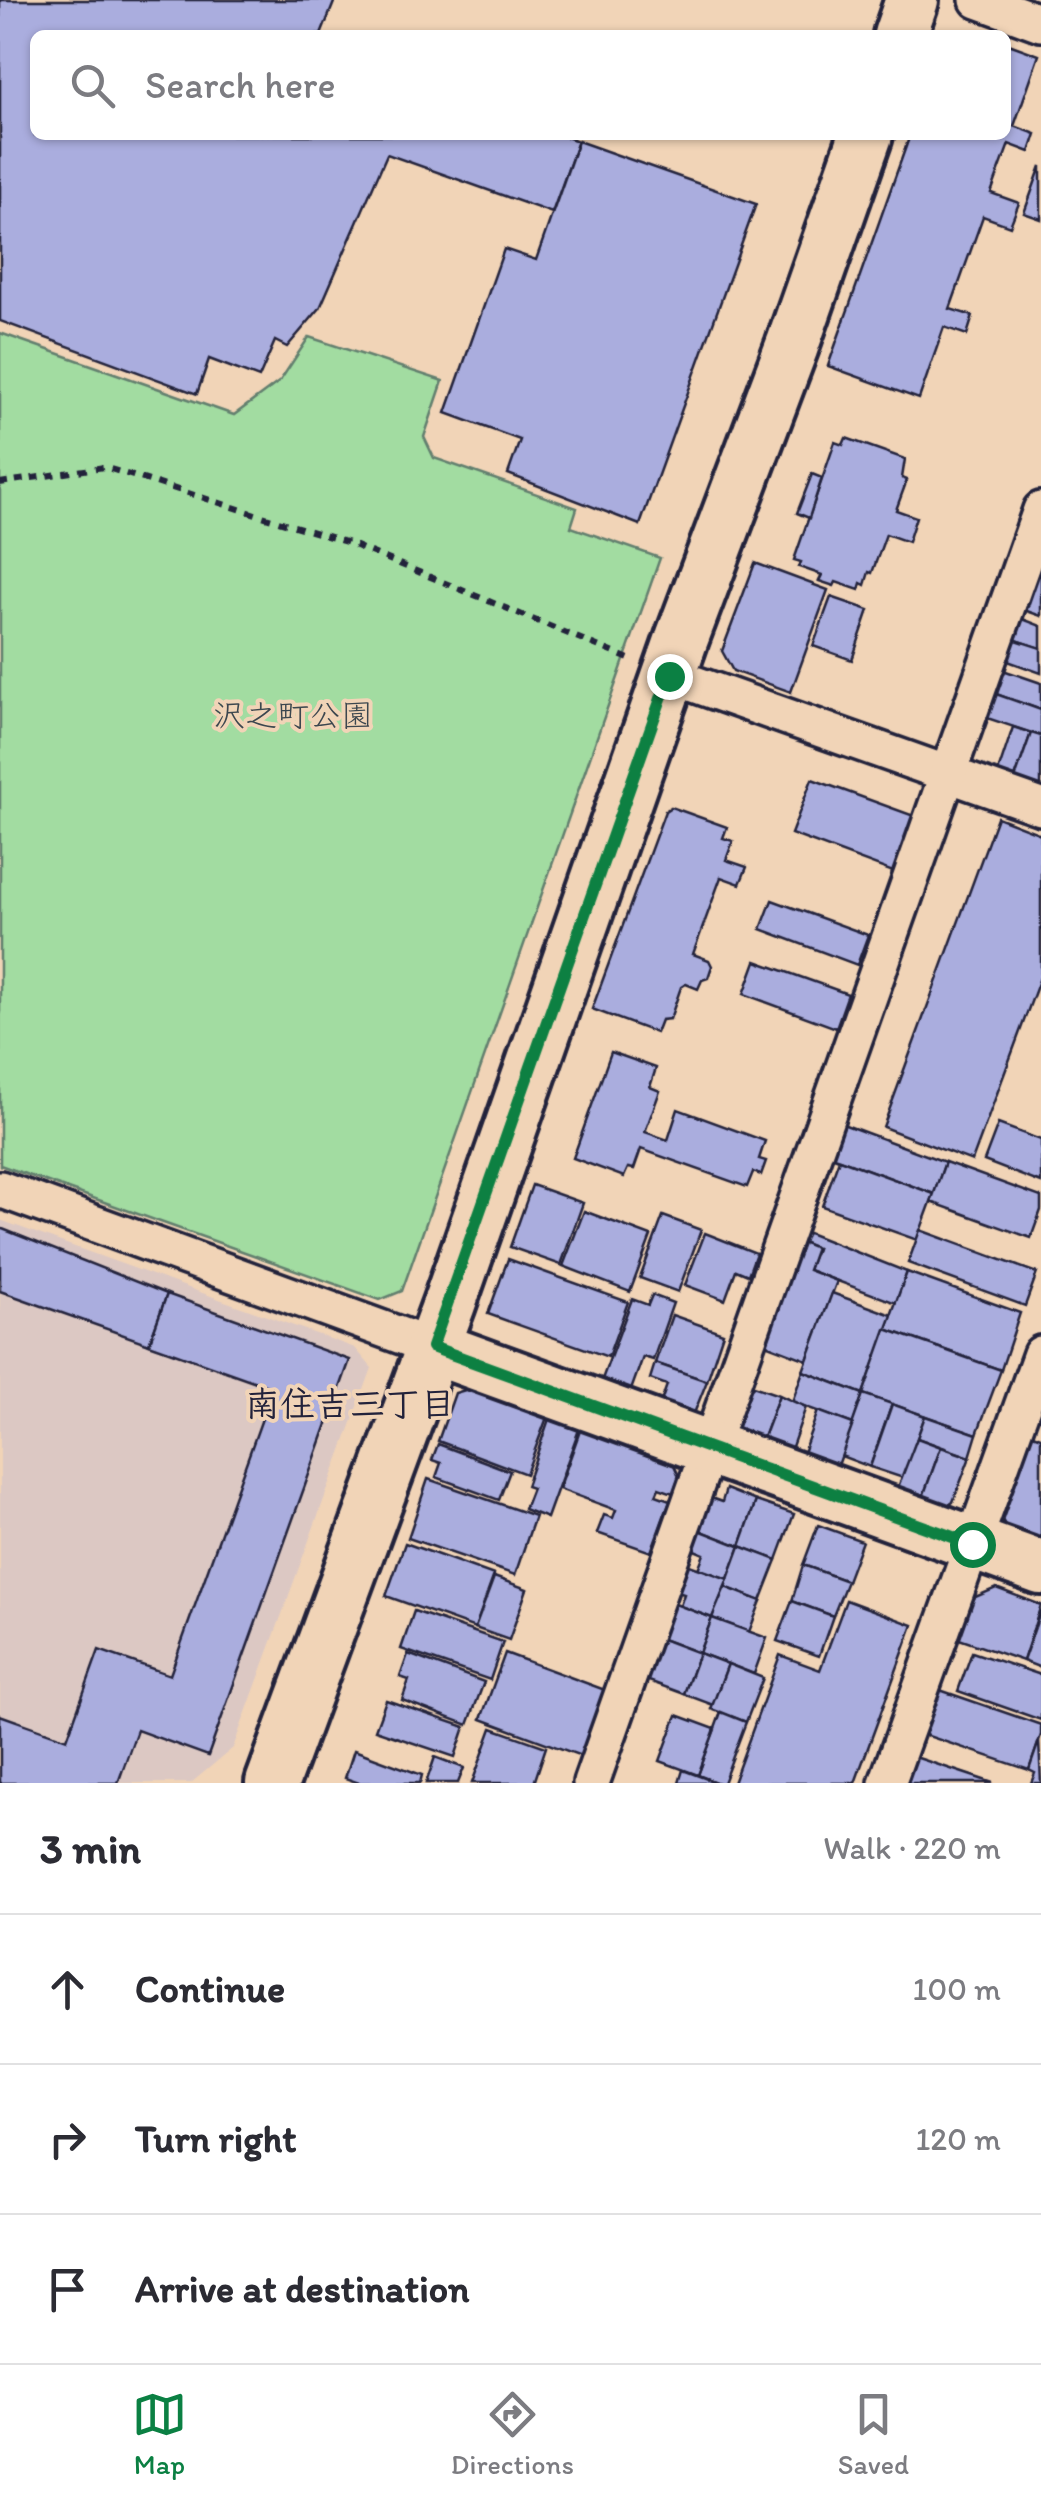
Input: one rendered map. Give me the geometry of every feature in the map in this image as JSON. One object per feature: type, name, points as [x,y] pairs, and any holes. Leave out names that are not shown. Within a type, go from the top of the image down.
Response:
[{"type":"street","points":[[902,30],[912,0]]},
{"type":"street","points":[[978,0],[1041,23]]},
{"type":"street","points":[[272,1783],[432,1347],[652,668],[792,346],[864,140]]},
{"type":"street","points":[[592,1783],[1041,510]]},
{"type":"street","points":[[652,668],[1041,807]]},
{"type":"street","points":[[0,1189],[1041,1568]]},
{"type":"street","points":[[887,1783],[1041,1354]]},
{"type":"path","points":[[0,483],[104,467],[346,542],[652,668]]},
{"type":"shaded area","points":[[0,1220],[355,1348],[372,1368],[233,1748],[191,1783],[0,1783]]},
{"type":"green space","name":"沢之町公園","points":[[0,333],[234,415],[280,381],[309,337],[443,381],[424,437],[434,458],[577,508],[571,527],[660,558],[402,1291],[380,1300],[0,1165]]},
{"type":"building","points":[[0,0],[335,0],[323,30],[30,30],[30,140],[578,141],[552,213],[387,154],[320,308],[287,347],[275,341],[259,378],[209,359],[197,394],[0,321]]},
{"type":"building","points":[[1011,45],[1039,55],[1014,126],[1036,134],[1030,152],[1009,144],[991,193],[1019,203],[1010,226],[983,216],[950,309],[973,316],[967,335],[944,327],[919,399],[828,366],[908,140],[1011,140]]},
{"type":"building","points":[[578,141],[756,204],[640,525],[508,474],[520,440],[446,413],[504,249],[536,260]]},
{"type":"building","points":[[1041,166],[1041,219],[1024,213]]},
{"type":"building","points":[[846,438],[905,459],[902,478],[907,480],[896,510],[916,517],[908,542],[886,534],[872,573],[859,590],[819,581],[822,575],[799,567],[801,562],[794,560],[835,442],[843,445]]},
{"type":"building","points":[[812,474],[822,478],[809,518],[797,513]]},
{"type":"building","points":[[1041,557],[1041,616],[1021,609]]},
{"type":"building","points":[[755,563],[828,590],[791,692],[733,671],[722,651]]},
{"type":"building","points":[[831,597],[869,610],[852,660],[813,646]]},
{"type":"building","points":[[1020,618],[1041,626],[1041,648],[1013,639]]},
{"type":"building","points":[[1013,639],[1041,648],[1041,673],[1005,660]]},
{"type":"building","points":[[1003,670],[1041,683],[1041,710],[996,694]]},
{"type":"building","points":[[996,694],[1041,710],[1041,736],[987,718]]},
{"type":"building","points":[[1013,727],[1031,733],[1013,784],[996,778]]},
{"type":"building","points":[[1031,733],[1041,736],[1041,794],[1013,784]]},
{"type":"building","points":[[812,779],[914,816],[893,872],[791,834]]},
{"type":"building","points":[[671,807],[727,827],[723,838],[733,841],[726,860],[747,867],[740,884],[721,877],[693,954],[709,960],[712,966],[708,978],[702,980],[698,989],[686,984],[681,987],[670,1019],[661,1020],[656,1033],[592,1009],[665,811]]},
{"type":"building","points":[[997,817],[1041,834],[1041,975],[972,1161],[883,1127]]},
{"type":"building","points":[[772,900],[868,935],[857,965],[761,929]]},
{"type":"building","points":[[756,961],[848,994],[836,1028],[744,994]]},
{"type":"building","points":[[611,1052],[656,1068],[650,1087],[660,1091],[645,1132],[668,1140],[678,1109],[765,1141],[759,1159],[766,1161],[761,1175],[753,1172],[747,1187],[641,1149],[634,1169],[628,1168],[624,1177],[573,1158]]},
{"type":"building","points":[[840,1123],[945,1162],[934,1194],[828,1155]]},
{"type":"building","points":[[998,1124],[1041,1140],[1041,1183],[984,1161]]},
{"type":"building","points":[[839,1159],[934,1194],[917,1240],[822,1206]]},
{"type":"building","points":[[945,1162],[1041,1197],[1041,1210],[1031,1238],[931,1202]]},
{"type":"building","points":[[532,1185],[583,1203],[561,1265],[510,1247]]},
{"type":"building","points":[[584,1211],[651,1236],[630,1292],[563,1266]]},
{"type":"building","points":[[663,1216],[701,1230],[678,1292],[640,1278]]},
{"type":"building","points":[[0,1228],[167,1294],[149,1344],[0,1291]]},
{"type":"building","points":[[920,1230],[1037,1273],[1025,1306],[908,1263]]},
{"type":"building","points":[[803,1231],[907,1272],[896,1303],[808,1270],[816,1248],[799,1241]]},
{"type":"building","points":[[705,1233],[756,1253],[748,1275],[736,1270],[725,1300],[685,1285]]},
{"type":"building","points":[[799,1241],[816,1248],[808,1270],[837,1281],[807,1360],[760,1342]]},
{"type":"building","points":[[508,1259],[628,1302],[608,1357],[488,1314]]},
{"type":"building","points":[[907,1272],[1020,1313],[1001,1370],[886,1329]]},
{"type":"building","points":[[832,1293],[892,1315],[863,1394],[803,1371]]},
{"type":"building","points":[[167,1294],[350,1360],[208,1756],[137,1730],[118,1783],[0,1783],[0,1715],[67,1739],[99,1650],[170,1675],[273,1388],[149,1344]]},
{"type":"building","points":[[652,1295],[673,1303],[653,1360],[643,1357],[630,1393],[601,1382],[632,1299],[648,1305]]},
{"type":"building","points":[[672,1315],[723,1333],[707,1381],[655,1363]]},
{"type":"building","points":[[886,1329],[1001,1370],[977,1434],[863,1394]]},
{"type":"building","points":[[655,1363],[707,1381],[695,1411],[675,1422],[656,1416],[667,1385],[650,1379]]},
{"type":"building","points":[[803,1371],[863,1394],[853,1424],[792,1402]]},
{"type":"building","points":[[747,1384],[779,1395],[758,1451],[737,1443],[734,1419]]},
{"type":"building","points":[[479,1386],[549,1412],[526,1474],[438,1441],[455,1393]]},
{"type":"building","points":[[863,1394],[892,1404],[870,1467],[841,1456]]},
{"type":"building","points":[[779,1395],[806,1407],[787,1461],[758,1451]]},
{"type":"building","points":[[892,1404],[925,1416],[903,1478],[870,1467]]},
{"type":"building","points":[[818,1411],[853,1424],[835,1474],[800,1461]]},
{"type":"building","points":[[551,1413],[581,1424],[547,1518],[524,1509],[532,1488],[526,1486]]},
{"type":"building","points":[[925,1416],[977,1434],[970,1457],[917,1438]]},
{"type":"building","points":[[582,1425],[670,1455],[668,1463],[674,1465],[679,1476],[673,1493],[659,1488],[656,1495],[670,1500],[651,1552],[597,1533],[604,1515],[613,1518],[616,1510],[559,1489]]},
{"type":"building","points":[[1025,1431],[1041,1437],[1041,1548],[1012,1537],[997,1511]]},
{"type":"building","points":[[917,1438],[941,1447],[920,1505],[895,1495]]},
{"type":"building","points":[[438,1444],[510,1471],[499,1500],[436,1477],[441,1463],[432,1460]]},
{"type":"building","points":[[941,1447],[970,1457],[953,1502],[939,1512],[920,1505]]},
{"type":"building","points":[[428,1479],[535,1516],[515,1575],[408,1538]]},
{"type":"building","points":[[726,1489],[756,1501],[740,1546],[699,1530],[711,1498],[722,1502]]},
{"type":"building","points":[[756,1501],[794,1514],[777,1560],[740,1546]]},
{"type":"building","points":[[818,1525],[862,1541],[847,1581],[803,1565]]},
{"type":"building","points":[[699,1530],[740,1546],[728,1579],[698,1569],[704,1554],[692,1549]]},
{"type":"building","points":[[405,1543],[494,1575],[475,1628],[386,1596]]},
{"type":"building","points":[[740,1546],[777,1560],[761,1601],[725,1587]]},
{"type":"building","points":[[681,1562],[728,1579],[712,1618],[680,1606],[684,1594],[671,1590]]},
{"type":"building","points":[[803,1565],[847,1581],[833,1616],[792,1601]]},
{"type":"building","points":[[494,1577],[527,1589],[509,1640],[475,1628]]},
{"type":"building","points":[[725,1587],[761,1601],[749,1632],[712,1618]]},
{"type":"building","points":[[996,1588],[1041,1605],[1023,1661],[959,1639],[973,1598]]},
{"type":"building","points":[[846,1600],[913,1625],[855,1783],[733,1783],[780,1655],[820,1670]]},
{"type":"building","points":[[667,1601],[712,1618],[699,1653],[654,1636]]},
{"type":"building","points":[[792,1601],[833,1616],[819,1656],[777,1641]]},
{"type":"building","points":[[1041,1610],[1041,1668],[1023,1661]]},
{"type":"building","points":[[414,1611],[503,1642],[490,1680],[401,1649]]},
{"type":"building","points":[[712,1618],[767,1638],[754,1674],[699,1653]]},
{"type":"building","points":[[654,1636],[699,1653],[684,1694],[646,1680],[657,1653],[649,1650]]},
{"type":"building","points":[[972,1652],[1041,1675],[1041,1720],[958,1691]]},
{"type":"building","points":[[505,1653],[605,1690],[581,1756],[481,1719]]},
{"type":"building","points":[[699,1653],[728,1664],[713,1705],[684,1694]]},
{"type":"building","points":[[408,1654],[484,1682],[468,1725],[402,1700],[409,1680],[400,1677]]},
{"type":"building","points":[[728,1664],[763,1678],[746,1722],[711,1709]]},
{"type":"building","points":[[937,1689],[1041,1725],[1029,1770],[922,1734]]},
{"type":"building","points":[[386,1700],[465,1727],[455,1757],[375,1730]]},
{"type":"building","points":[[721,1712],[746,1722],[723,1783],[718,1783],[698,1775]]},
{"type":"building","points":[[677,1715],[715,1729],[698,1775],[660,1761]]},
{"type":"building","points":[[492,1728],[546,1747],[534,1783],[472,1783]]},
{"type":"building","points":[[1039,1741],[1041,1783],[1031,1783],[1035,1773],[1029,1770]]},
{"type":"building","points":[[354,1750],[422,1775],[420,1783],[359,1783],[345,1778]]},
{"type":"building","points":[[912,1756],[993,1783],[903,1783]]},
{"type":"building","points":[[435,1757],[464,1768],[458,1783],[426,1783]]},
{"type":"building","points":[[683,1770],[718,1783],[679,1783]]},
{"type":"district","name":"南住吉三丁目","points":[[350,1404]]},
{"type":"route","points":[[669,676],[432,1347],[972,1544]]}]
